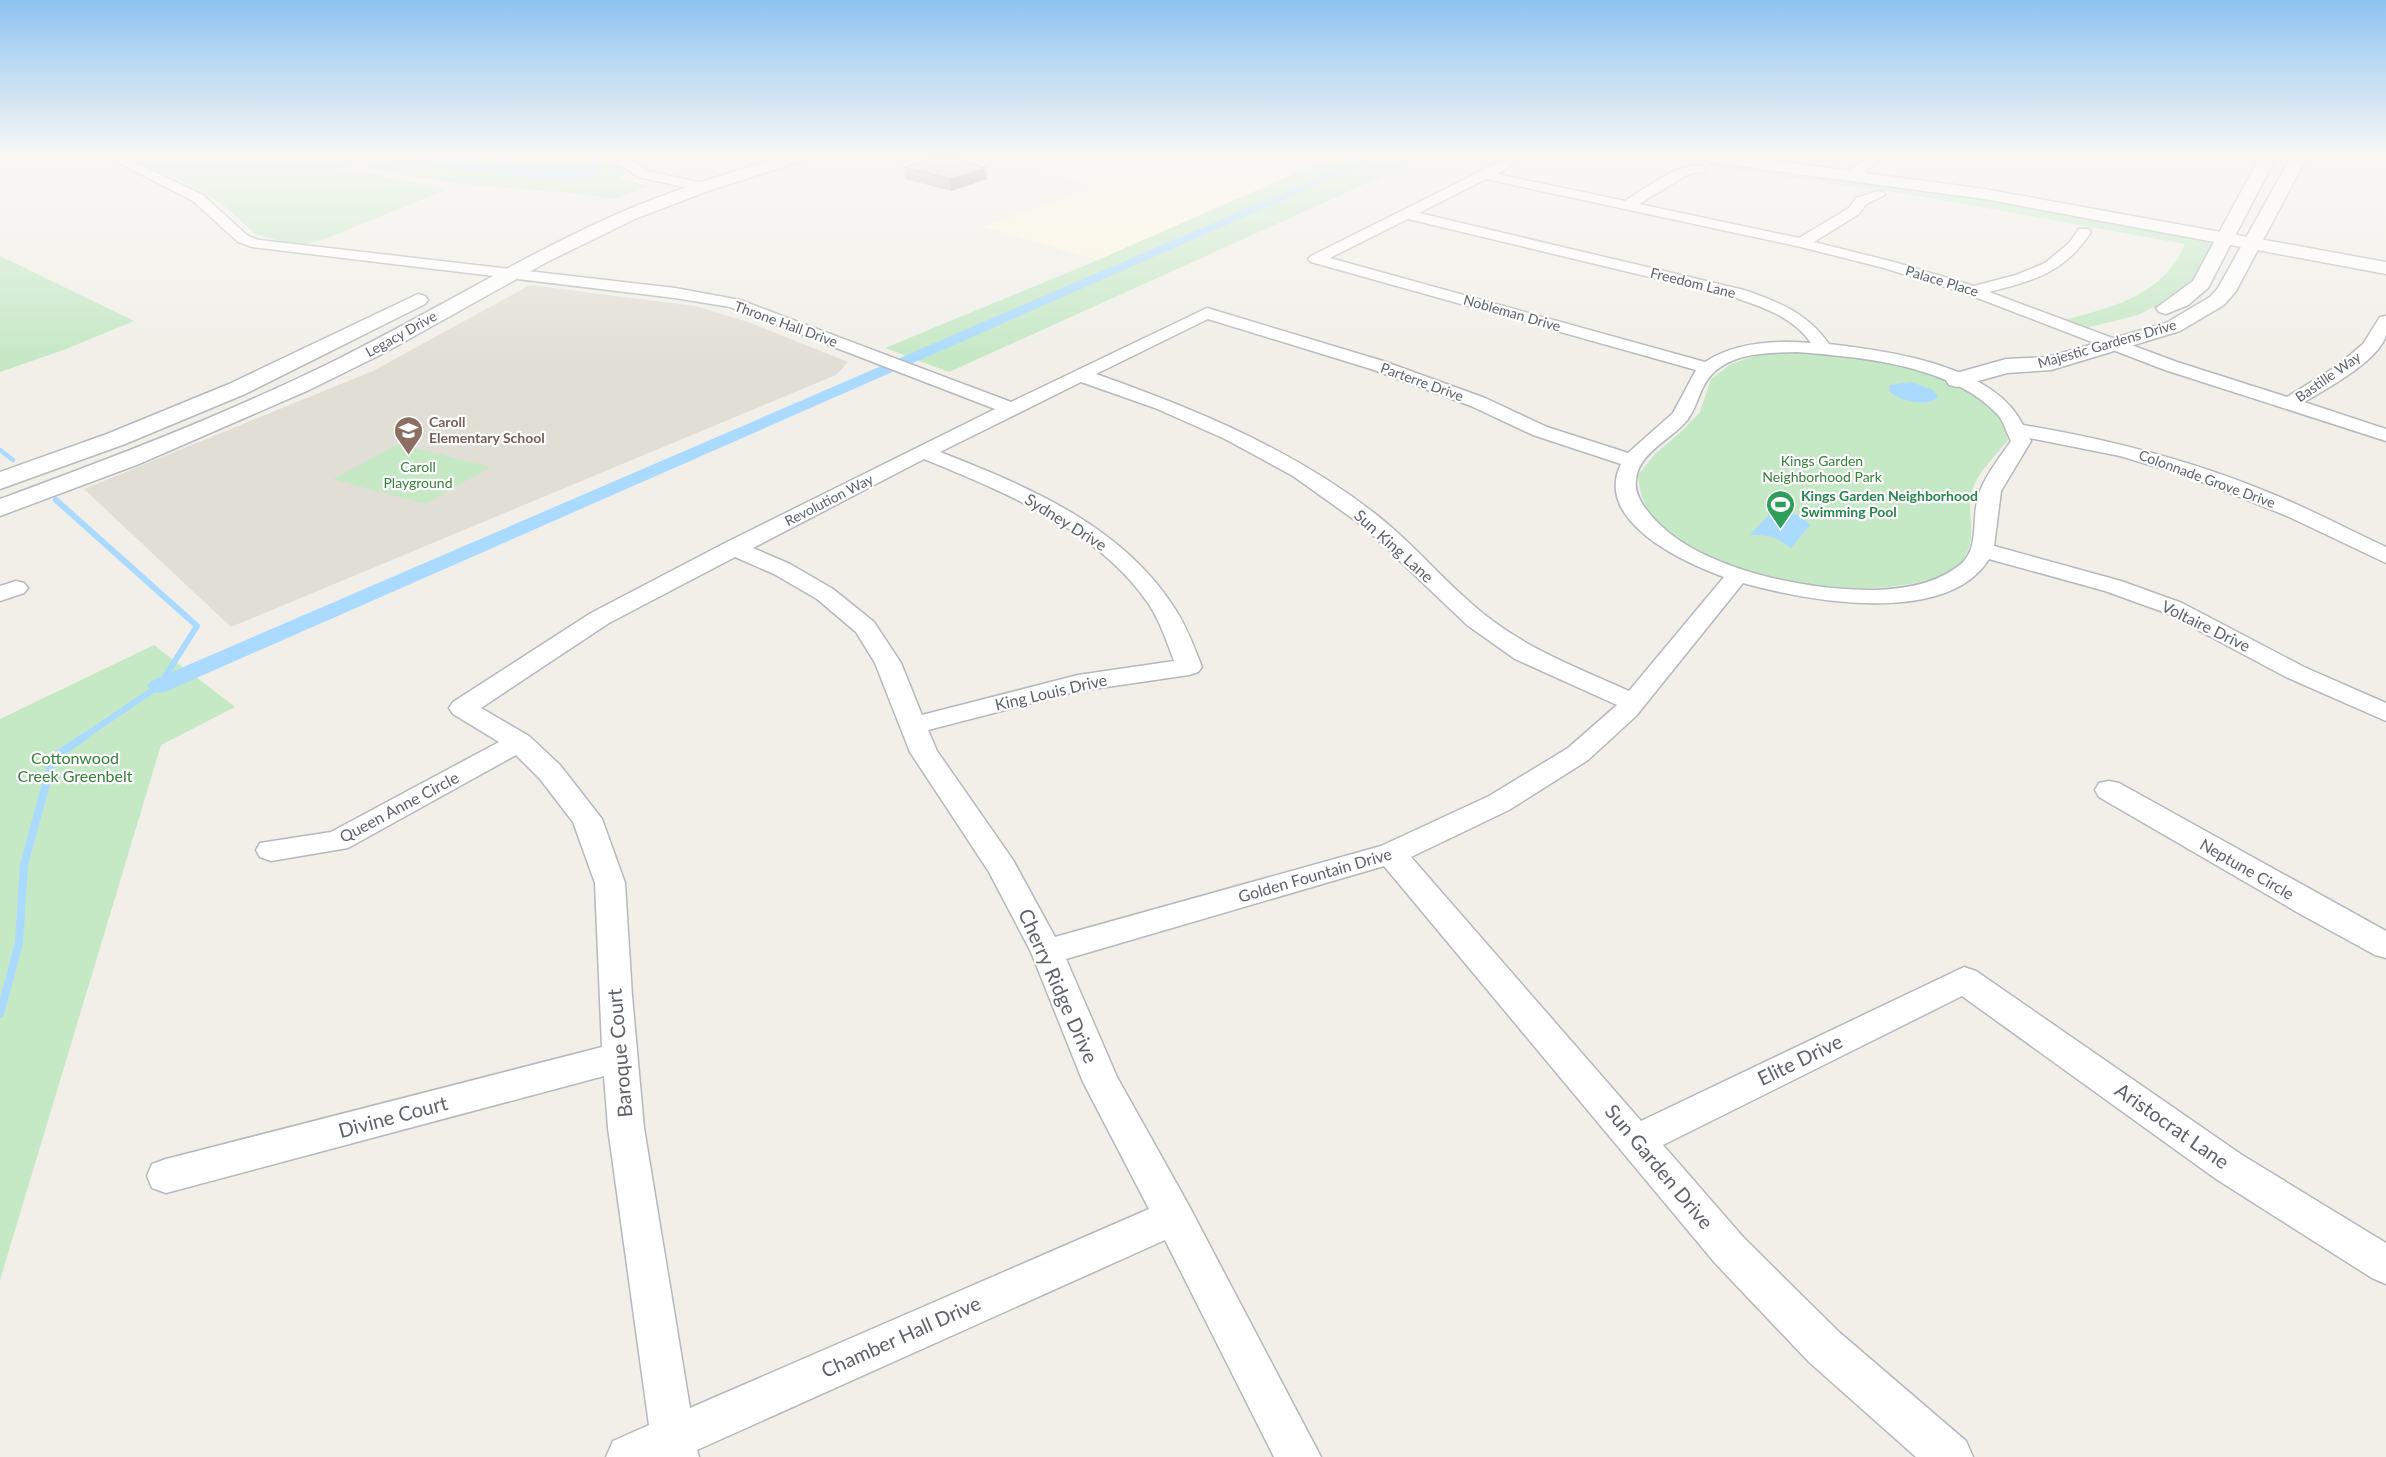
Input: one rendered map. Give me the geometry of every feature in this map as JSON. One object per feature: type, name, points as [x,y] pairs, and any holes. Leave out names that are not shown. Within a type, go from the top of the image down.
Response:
[{"type":"main road","name":"Legacy Drive","points":[[0,508],[255,408],[347,363],[606,225]]},
{"type":"main road","points":[[2177,225],[2228,233]]},
{"type":"main road","points":[[2189,225],[2386,268]]},
{"type":"main road","name":"Majestic Gardens Drive","points":[[2006,366],[2012,358],[2087,334],[2142,320],[2181,301],[2201,284],[2232,225]]},
{"type":"main road","name":"Majestic Gardens Drive","points":[[1957,380],[2006,366],[2051,363],[2173,327],[2205,309],[2226,291],[2261,225]]},
{"type":"main road","points":[[2254,238],[2386,256]]},
{"type":"main road","name":"Legacy Drive","points":[[0,481],[116,439],[237,389],[504,256]]},
{"type":"street","name":"Throne Hall Drive","points":[[228,225],[243,239],[257,244],[479,268],[675,293],[734,303],[1012,409]]},
{"type":"street","name":"Nobleman Drive","points":[[1384,225],[1316,259],[1708,368]]},
{"type":"street","name":"Freedom Lane","points":[[1452,225],[1738,293],[1777,307],[1802,321],[1814,332],[1823,348]]},
{"type":"street","name":"Palace Place","points":[[1716,225],[1889,265],[1973,291],[2171,366],[2386,435]]},
{"type":"street","points":[[1801,243],[1831,225]]},
{"type":"street","points":[[1973,291],[2050,268],[2076,246],[2084,232]]},
{"type":"street","name":"Revolution Way","points":[[462,708],[600,618],[923,452],[1207,313]]},
{"type":"street","name":"Parterre Drive","points":[[1207,313],[1377,365],[1478,402],[1549,434],[1633,461]]},
{"type":"street","name":"Bastille Way","points":[[2290,403],[2343,370],[2370,347],[2386,321]]},
{"type":"street","points":[[1772,348],[1823,348],[1879,355],[1934,370],[1995,400],[2005,408],[2018,430],[2021,441],[2000,472],[1986,503],[1983,550],[1969,569],[1951,580],[1931,588],[1903,594],[1864,597],[1800,590],[1738,575],[1690,555],[1638,518],[1624,485],[1626,473],[1633,461],[1681,416],[1697,382],[1708,368],[1718,361],[1772,348]]},
{"type":"street","name":"Sun King Lane","points":[[1080,375],[1162,404],[1232,435],[1300,472],[1371,521],[1476,620],[1524,654],[1633,702]]},
{"type":"street","name":"Colonnade Grove Drive","points":[[2018,430],[2086,441],[2189,470],[2295,511],[2386,556]]},
{"type":"street","name":"Sydney Drive","points":[[923,452],[1002,483],[1059,513],[1110,549],[1154,594],[1178,635],[1189,667]]},
{"type":"street","name":"Cherry Ridge Drive","points":[[733,548],[782,569],[825,594],[865,627],[888,663],[924,752],[1002,868],[1047,952],[1101,1083],[1174,1217],[1298,1457]]},
{"type":"street","name":"Voltaire Drive","points":[[1983,550],[2113,586],[2174,608],[2295,672],[2386,713]]},
{"type":"street","name":"Golden Fountain Drive","points":[[1047,952],[1391,854],[1499,803],[1578,754],[1633,702],[1738,575]]},
{"type":"street","name":"King Louis Drive","points":[[914,725],[1078,683],[1189,667]]},
{"type":"street","name":"Baroque Court","points":[[462,708],[519,742],[550,772],[587,819],[610,883],[626,1128],[674,1447]]},
{"type":"street","name":"Queen Anne Circle","points":[[271,850],[338,841],[519,742]]},
{"type":"street","name":"Neptune Circle","points":[[2109,790],[2313,907],[2386,946]]},
{"type":"street","name":"Sun Garden Drive","points":[[1391,854],[1729,1250],[1824,1347],[1950,1457]]},
{"type":"street","name":"Elite Drive","points":[[1636,1141],[1964,980]]},
{"type":"street","name":"Aristocrat Lane","points":[[1964,980],[2229,1167],[2386,1265]]},
{"type":"street","name":"Divine Court","points":[[166,1176],[620,1057]]},
{"type":"street","name":"Chamber Hall Drive","points":[[629,1457],[674,1447],[1174,1217]]},
{"type":"shaded area","points":[[988,225],[1178,225],[1098,260],[983,227]]},
{"type":"shaded area","name":"Caroll Elementary School","points":[[530,285],[695,306],[748,322],[848,362],[836,375],[231,627],[84,489],[373,371]]},
{"type":"green space","points":[[245,225],[359,225],[325,239],[297,246],[255,234]]},
{"type":"green space","points":[[1178,225],[1274,225],[949,372],[885,348]]},
{"type":"green space","points":[[2080,225],[2121,225],[2198,239],[2216,245],[2193,281],[2177,295],[2138,315],[2086,328],[2061,321],[2098,311],[2134,297],[2149,288],[2175,262],[2185,244]]},
{"type":"green space","points":[[0,256],[134,321],[66,349],[0,372]]},
{"type":"green space","name":"Kings Garden Neighborhood Park","points":[[1784,352],[1842,356],[1913,369],[1947,380],[1976,395],[1997,415],[2008,440],[1984,469],[1973,488],[1970,507],[1970,545],[1956,567],[1930,579],[1888,587],[1819,586],[1783,580],[1748,571],[1714,558],[1684,543],[1650,514],[1640,488],[1638,475],[1655,454],[1700,412],[1711,379],[1731,364],[1755,356]]},
{"type":"green space","name":"Caroll Playground","points":[[399,444],[490,467],[426,504],[333,479]]},
{"type":"green space","name":"Cottonwood Creek Greenbelt","points":[[154,645],[235,707],[161,745],[0,1280],[0,719]]},
{"type":"water","points":[[1911,382],[1933,390],[1938,397],[1920,403],[1899,398],[1889,391],[1890,385]]},
{"type":"water","name":"Kings Garden Neighborhood Swimming Pool","points":[[1786,512],[1801,516],[1810,525],[1791,548],[1772,537],[1750,535],[1771,513]]},
{"type":"waterway","points":[[159,686],[1218,225]]},
{"type":"waterway","points":[[0,450],[13,460]]},
{"type":"waterway","points":[[56,500],[197,626],[159,686],[82,738]]},
{"type":"waterway","points":[[0,1014],[19,943],[24,865],[53,758],[84,737]]},
{"type":"place","name":"Caroll Elementary School","points":[[408,456]]},
{"type":"place","name":"Kings Garden Neighborhood Swimming Pool","points":[[1780,530]]}]
